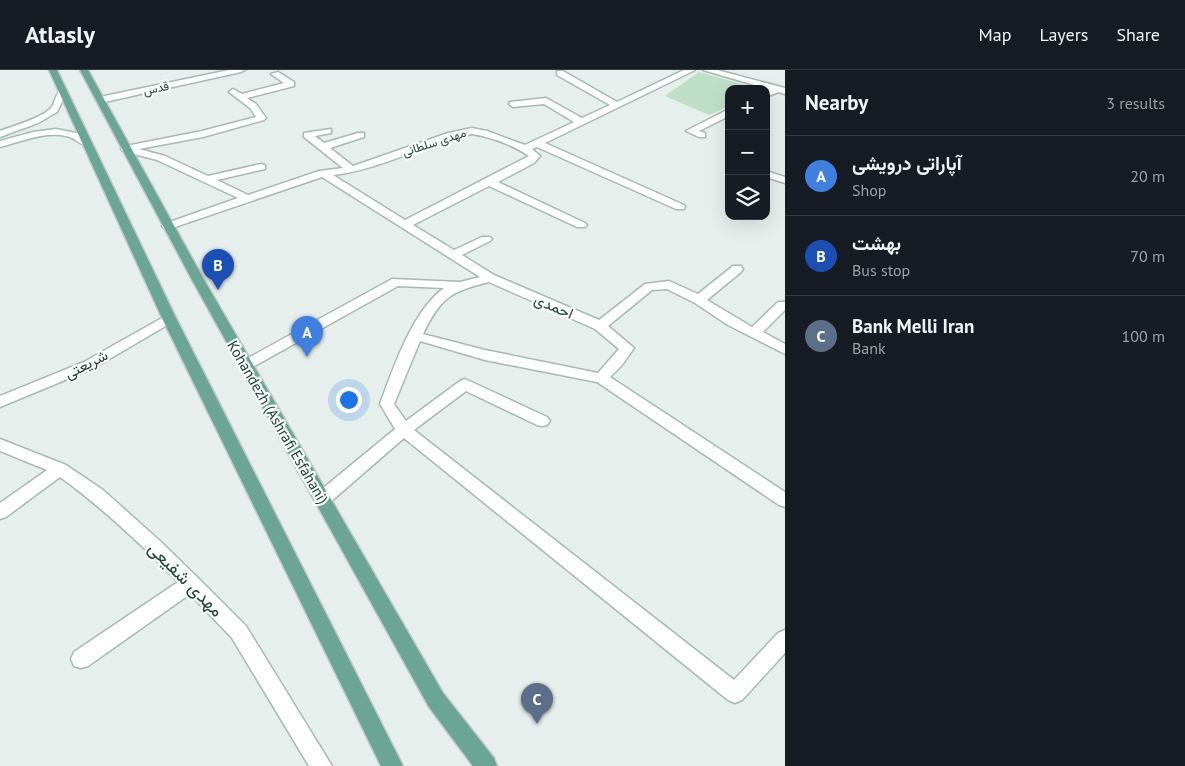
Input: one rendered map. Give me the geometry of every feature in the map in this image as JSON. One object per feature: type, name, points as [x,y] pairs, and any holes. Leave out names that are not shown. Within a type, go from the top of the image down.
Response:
[{"type":"main road","points":[[53,70],[168,318],[392,766]]},
{"type":"main road","name":"Kohandezh (Ashrafi Esfahani)","points":[[84,70],[168,226],[436,700],[486,766]]},
{"type":"street","name":"قدس","points":[[100,100],[241,70]]},
{"type":"street","points":[[406,224],[530,161],[535,156],[525,149],[691,70]]},
{"type":"street","points":[[707,70],[781,90]]},
{"type":"street","points":[[560,73],[616,105]]},
{"type":"street","points":[[126,149],[203,134],[261,118],[254,106],[237,95],[291,84],[275,74]]},
{"type":"street","points":[[0,134],[35,121],[54,110],[63,91]]},
{"type":"street","points":[[514,104],[546,101],[581,122]]},
{"type":"street","points":[[702,135],[691,130],[725,114]]},
{"type":"street","points":[[35,121],[51,124],[53,127],[51,133]]},
{"type":"street","points":[[328,131],[307,135],[352,170]]},
{"type":"street","name":"مهدی سلطانی","points":[[168,226],[323,173],[352,170],[451,135],[472,131],[484,133],[525,149]]},
{"type":"street","points":[[0,144],[51,133],[73,133],[87,143]]},
{"type":"street","points":[[322,147],[361,135]]},
{"type":"street","points":[[537,143],[680,207]]},
{"type":"street","points":[[126,149],[161,158],[248,199]]},
{"type":"street","points":[[206,180],[261,167]]},
{"type":"street","name":"احمدی","points":[[323,173],[490,278],[600,326],[627,348],[617,362],[601,378]]},
{"type":"street","points":[[769,175],[785,180]]},
{"type":"street","points":[[490,182],[581,225]]},
{"type":"street","points":[[454,255],[486,239]]},
{"type":"street","points":[[698,300],[737,269]]},
{"type":"street","points":[[490,278],[446,292],[432,308],[416,336],[387,404],[404,430],[735,693],[785,639]]},
{"type":"street","points":[[246,365],[396,282],[463,286]]},
{"type":"street","points":[[600,326],[649,286],[669,286],[698,300],[785,350]]},
{"type":"street","points":[[754,333],[782,305]]},
{"type":"street","name":"شریعتی","points":[[1,399],[89,365],[168,318]]},
{"type":"street","points":[[416,336],[485,355],[601,378],[785,500]]},
{"type":"street","points":[[322,499],[404,430],[465,384],[542,421]]},
{"type":"street","name":"مهدی شفیعی","points":[[0,445],[60,469],[98,496],[154,546],[239,632],[321,766]]},
{"type":"street","points":[[0,512],[60,469]]},
{"type":"street","points":[[80,659],[191,583]]},
{"type":"green space","points":[[699,72],[745,85],[725,85],[725,108],[709,115],[665,96]]},
{"type":"place","name":"بهشت","points":[[218,290]]},
{"type":"place","name":"آپاراتی درویشی","points":[[307,357]]},
{"type":"place","name":"Bank Melli Iran","points":[[537,724]]}]
